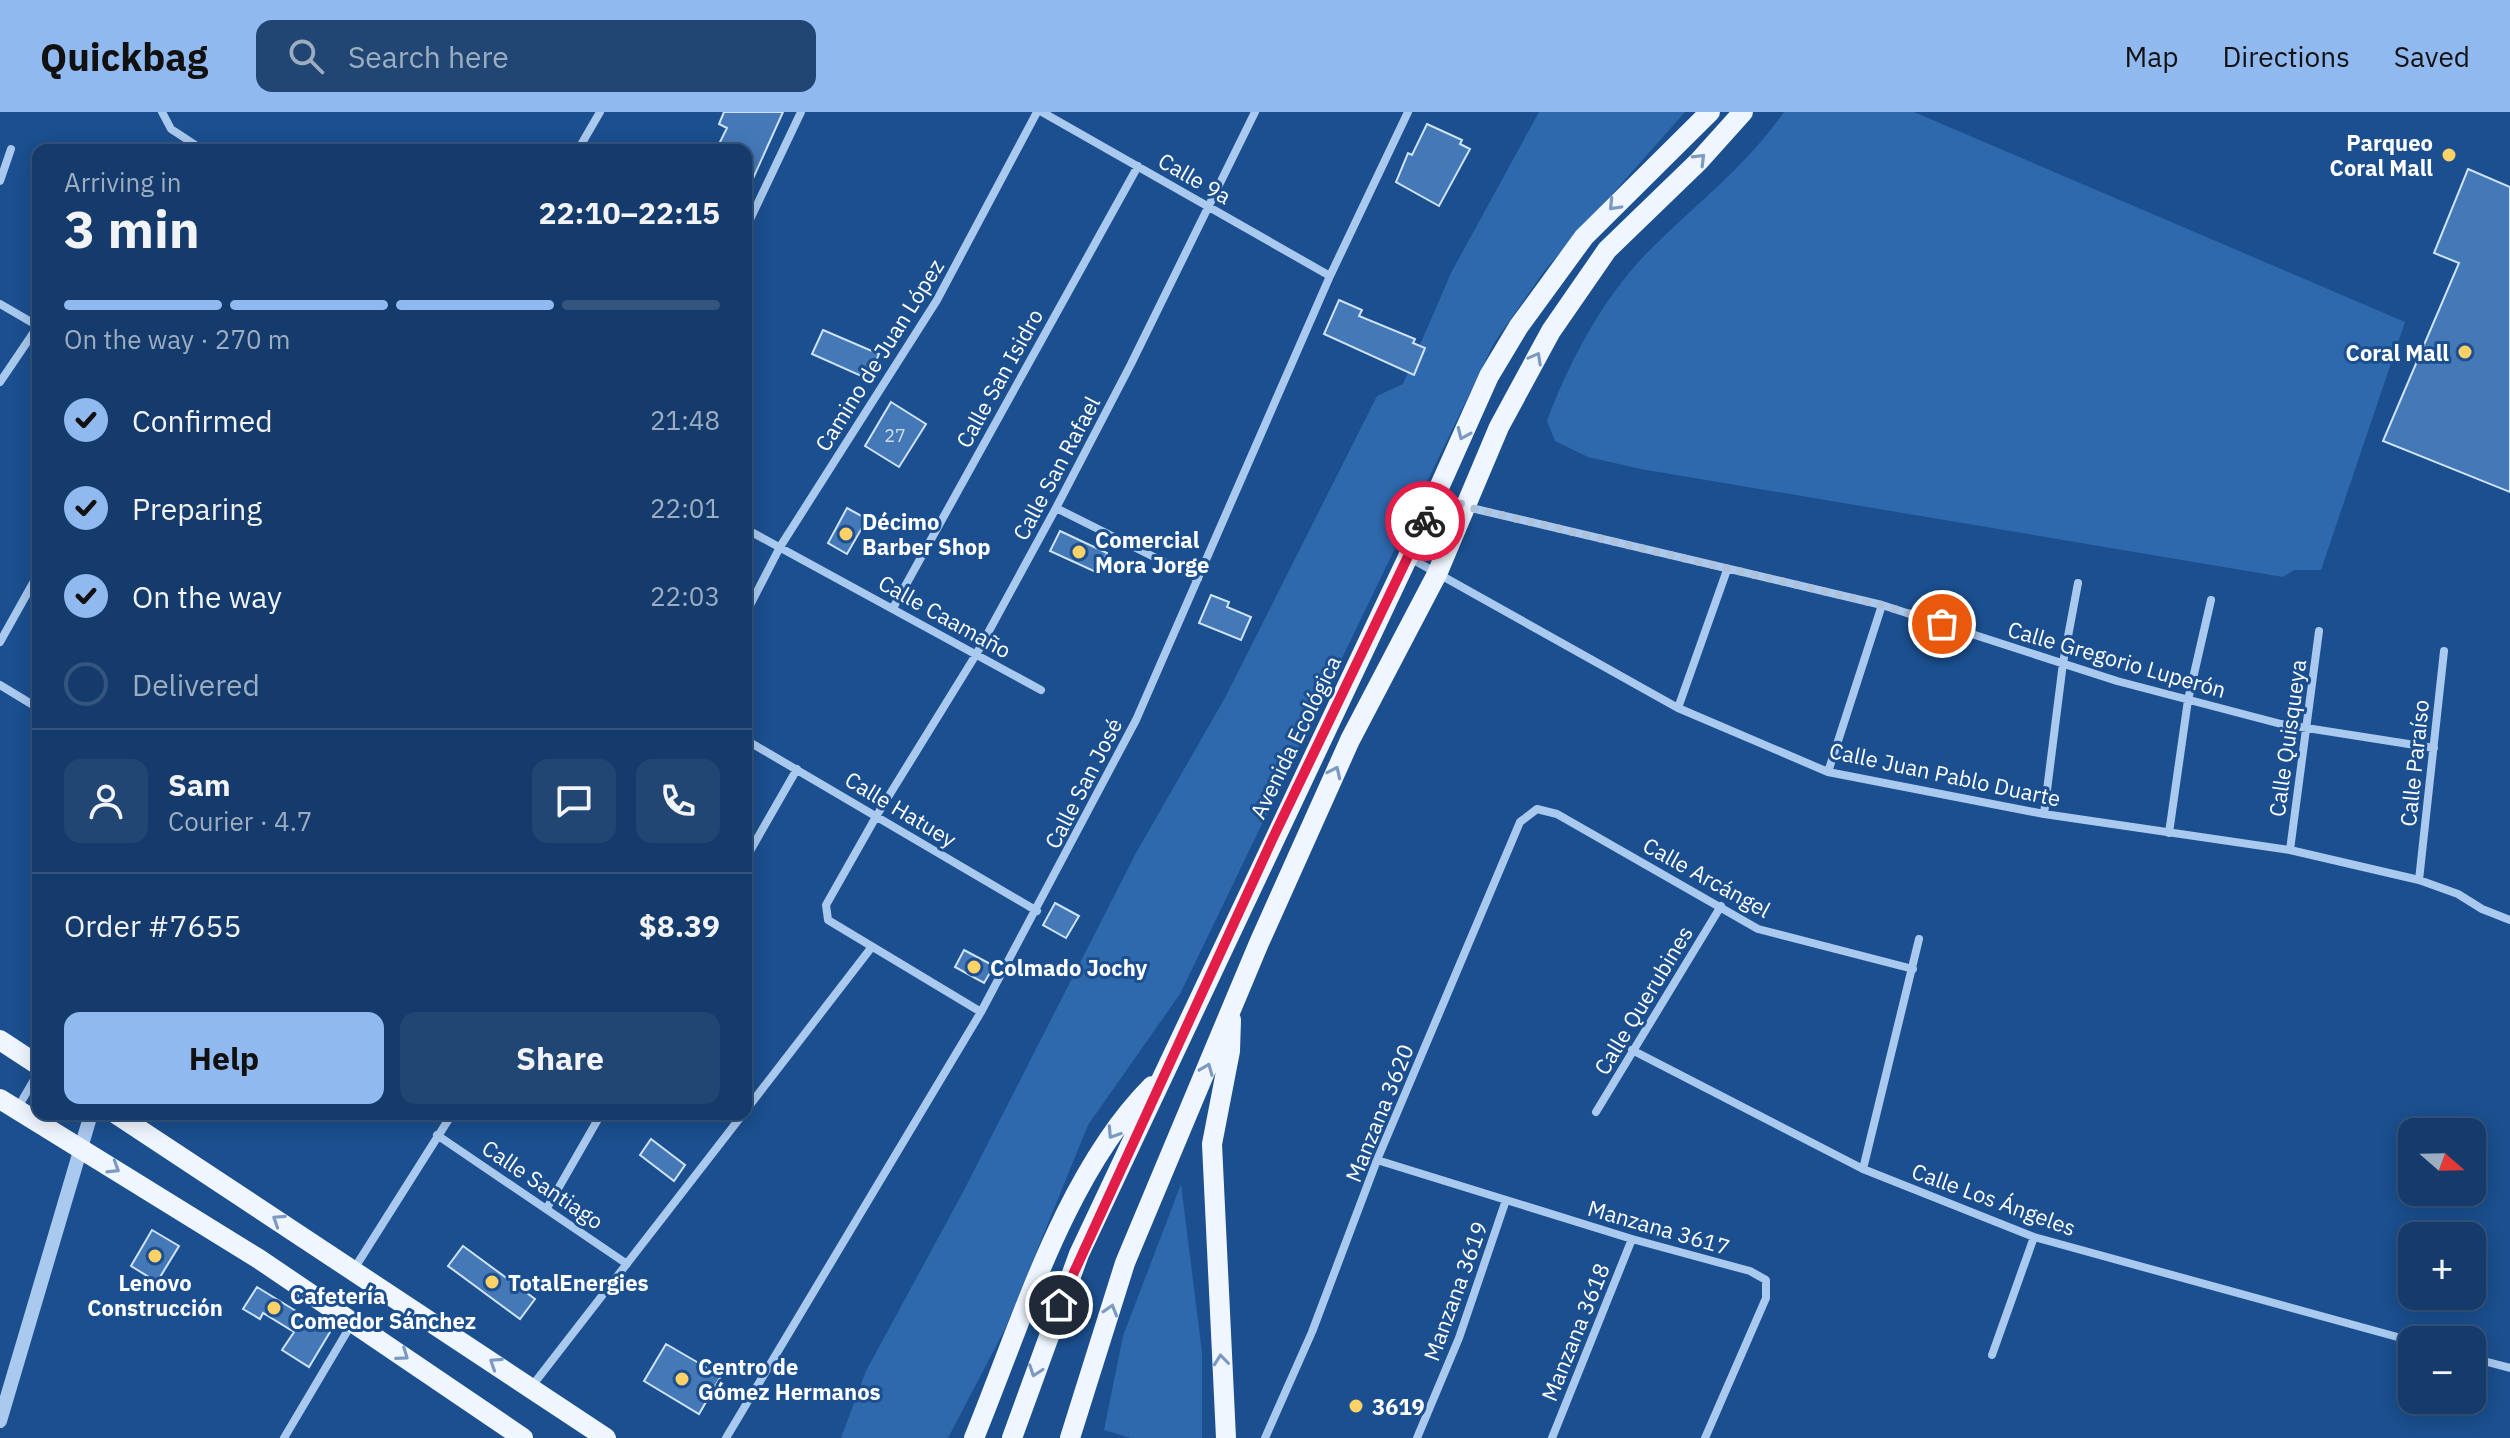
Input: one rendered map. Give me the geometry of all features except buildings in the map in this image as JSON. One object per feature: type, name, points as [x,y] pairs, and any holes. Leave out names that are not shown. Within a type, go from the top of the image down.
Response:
[{"type":"main road","name":"Avenida Ecológica","points":[[1012,1438],[1079,1254],[1408,557],[1489,376],[1519,326],[1584,237],[1710,112]]},
{"type":"main road","points":[[1070,1438],[1125,1263],[1231,1009],[1350,740],[1437,574],[1499,427],[1575,294],[1607,250],[1699,161],[1743,112]]},
{"type":"main road","points":[[1226,1438],[1212,1144],[1230,1051],[1231,1009]]},
{"type":"main road","points":[[0,1040],[32,1061]]},
{"type":"main road","points":[[974,1438],[1060,1228],[1095,1159],[1127,1111],[1164,1074]]},
{"type":"main road","points":[[8,1104],[32,1118]]},
{"type":"main road","points":[[35,1120],[354,1321],[515,1436]]},
{"type":"main road","points":[[125,1120],[606,1438]]},
{"type":"street","points":[[162,112],[171,129],[194,144]]},
{"type":"street","points":[[581,144],[600,112]]},
{"type":"street","points":[[752,215],[801,112]]},
{"type":"street","name":"Calle 9a","points":[[1039,112],[1330,276]]},
{"type":"street","name":"Camino de Juan López","points":[[752,601],[780,547],[937,300],[1039,112]]},
{"type":"street","name":"Calle San Rafael","points":[[871,948],[825,915],[826,905],[877,815],[977,653],[1056,508],[1255,112]]},
{"type":"street","name":"Calle San José","points":[[726,1438],[981,1012],[1136,720],[1330,276],[1408,112]]},
{"type":"street","points":[[0,181],[11,149]]},
{"type":"street","name":"Calle San Isidro","points":[[893,608],[1138,166]]},
{"type":"street","points":[[0,304],[32,323]]},
{"type":"street","points":[[0,382],[32,335]]},
{"type":"street","name":"Calle Gregorio Luperón","points":[[1438,492],[1467,507],[1882,605],[2188,700],[2307,729],[2434,748]]},
{"type":"street","points":[[1056,508],[1198,579]]},
{"type":"street","name":"Calle Caamaño","points":[[752,532],[1041,690]]},
{"type":"street","name":"Calle Juan Pablo Duarte","points":[[1408,557],[1678,708],[1828,772],[2044,814],[2290,850],[2419,880],[2458,894],[2482,909],[2510,920]]},
{"type":"street","points":[[1678,708],[1727,570]]},
{"type":"street","points":[[2044,814],[2063,663],[2078,583]]},
{"type":"street","points":[[0,642],[32,585]]},
{"type":"street","points":[[2169,833],[2188,700],[2211,600]]},
{"type":"street","points":[[1828,772],[1882,605]]},
{"type":"street","name":"Calle Quisqueya","points":[[2290,850],[2319,631]]},
{"type":"street","name":"Calle Paraíso","points":[[2419,880],[2444,651]]},
{"type":"street","points":[[0,685],[32,704]]},
{"type":"street","name":"Calle Hatuey","points":[[752,743],[1037,911]]},
{"type":"street","points":[[752,848],[797,769]]},
{"type":"street","name":"Calle Arcángel","points":[[1537,809],[1557,814],[1758,929],[1913,969]]},
{"type":"street","name":"Manzana 3620","points":[[1265,1438],[1312,1332],[1377,1160],[1520,822],[1537,809]]},
{"type":"street","name":"Calle Querubines","points":[[1596,1112],[1721,906]]},
{"type":"street","points":[[1863,1169],[1919,939]]},
{"type":"street","points":[[752,1102],[871,948],[981,1012]]},
{"type":"street","name":"Calle Los Ángeles","points":[[1632,1050],[1863,1169],[2034,1237],[2398,1337]]},
{"type":"street","points":[[8,1104],[32,1079]]},
{"type":"street","points":[[0,1421],[89,1120]]},
{"type":"street","points":[[353,1270],[448,1120]]},
{"type":"street","points":[[547,1208],[598,1120]]},
{"type":"street","points":[[531,1387],[738,1120]]},
{"type":"street","name":"Calle Santiago","points":[[437,1135],[627,1264]]},
{"type":"street","name":"Manzana 3617","points":[[1377,1160],[1632,1239],[1750,1271],[1766,1280],[1766,1298],[1705,1438]]},
{"type":"street","name":"Manzana 3619","points":[[1417,1438],[1459,1338],[1506,1200]]},
{"type":"street","points":[[1992,1355],[2034,1237]]},
{"type":"street","name":"Manzana 3618","points":[[1552,1438],[1632,1239]]},
{"type":"street","points":[[284,1438],[354,1321]]},
{"type":"street","points":[[2486,1362],[2510,1368]]},
{"type":"shaded area","points":[[1539,112],[1685,112],[1545,270],[1494,343],[1180,994],[1088,1125],[1005,1329],[948,1438],[841,1438],[866,1371],[963,1192],[1136,853],[1226,696],[1377,396],[1403,384],[1451,273]]},
{"type":"shaded area","points":[[1784,112],[1914,112],[2405,322],[2321,570],[2294,570],[2283,577],[1641,469],[1588,457],[1555,441],[1547,421],[1579,350],[1606,304],[1638,262],[1739,166]]},
{"type":"shaded area","points":[[1181,1184],[1202,1352],[1202,1438],[1131,1438],[1104,1430],[1123,1336]]},
{"type":"way so far","points":[[1425,521],[1438,492],[1467,507],[1882,605],[1942,624]]},
{"type":"place","name":"Parqueo Coral Mall","points":[[2449,155]]},
{"type":"place","name":"Coral Mall","points":[[2465,352]]},
{"type":"place","name":"Décimo Barber Shop","points":[[846,534]]},
{"type":"place","name":"Comercial Mora Jorge","points":[[1079,552]]},
{"type":"place","name":"Colmado Jochy","points":[[974,967]]},
{"type":"place","name":"Lenovo Construcción","points":[[155,1256]]},
{"type":"place","name":"TotalEnergies","points":[[492,1282]]},
{"type":"place","name":"Cafetería Comedor Sánchez","points":[[274,1308]]},
{"type":"place","name":"Centro de Gómez Hermanos","points":[[682,1379]]},
{"type":"place","name":"3619","points":[[1356,1406]]},
{"type":"route","points":[[1059,1305],[1079,1254],[1229,940],[1272,840],[1425,521]]}]
